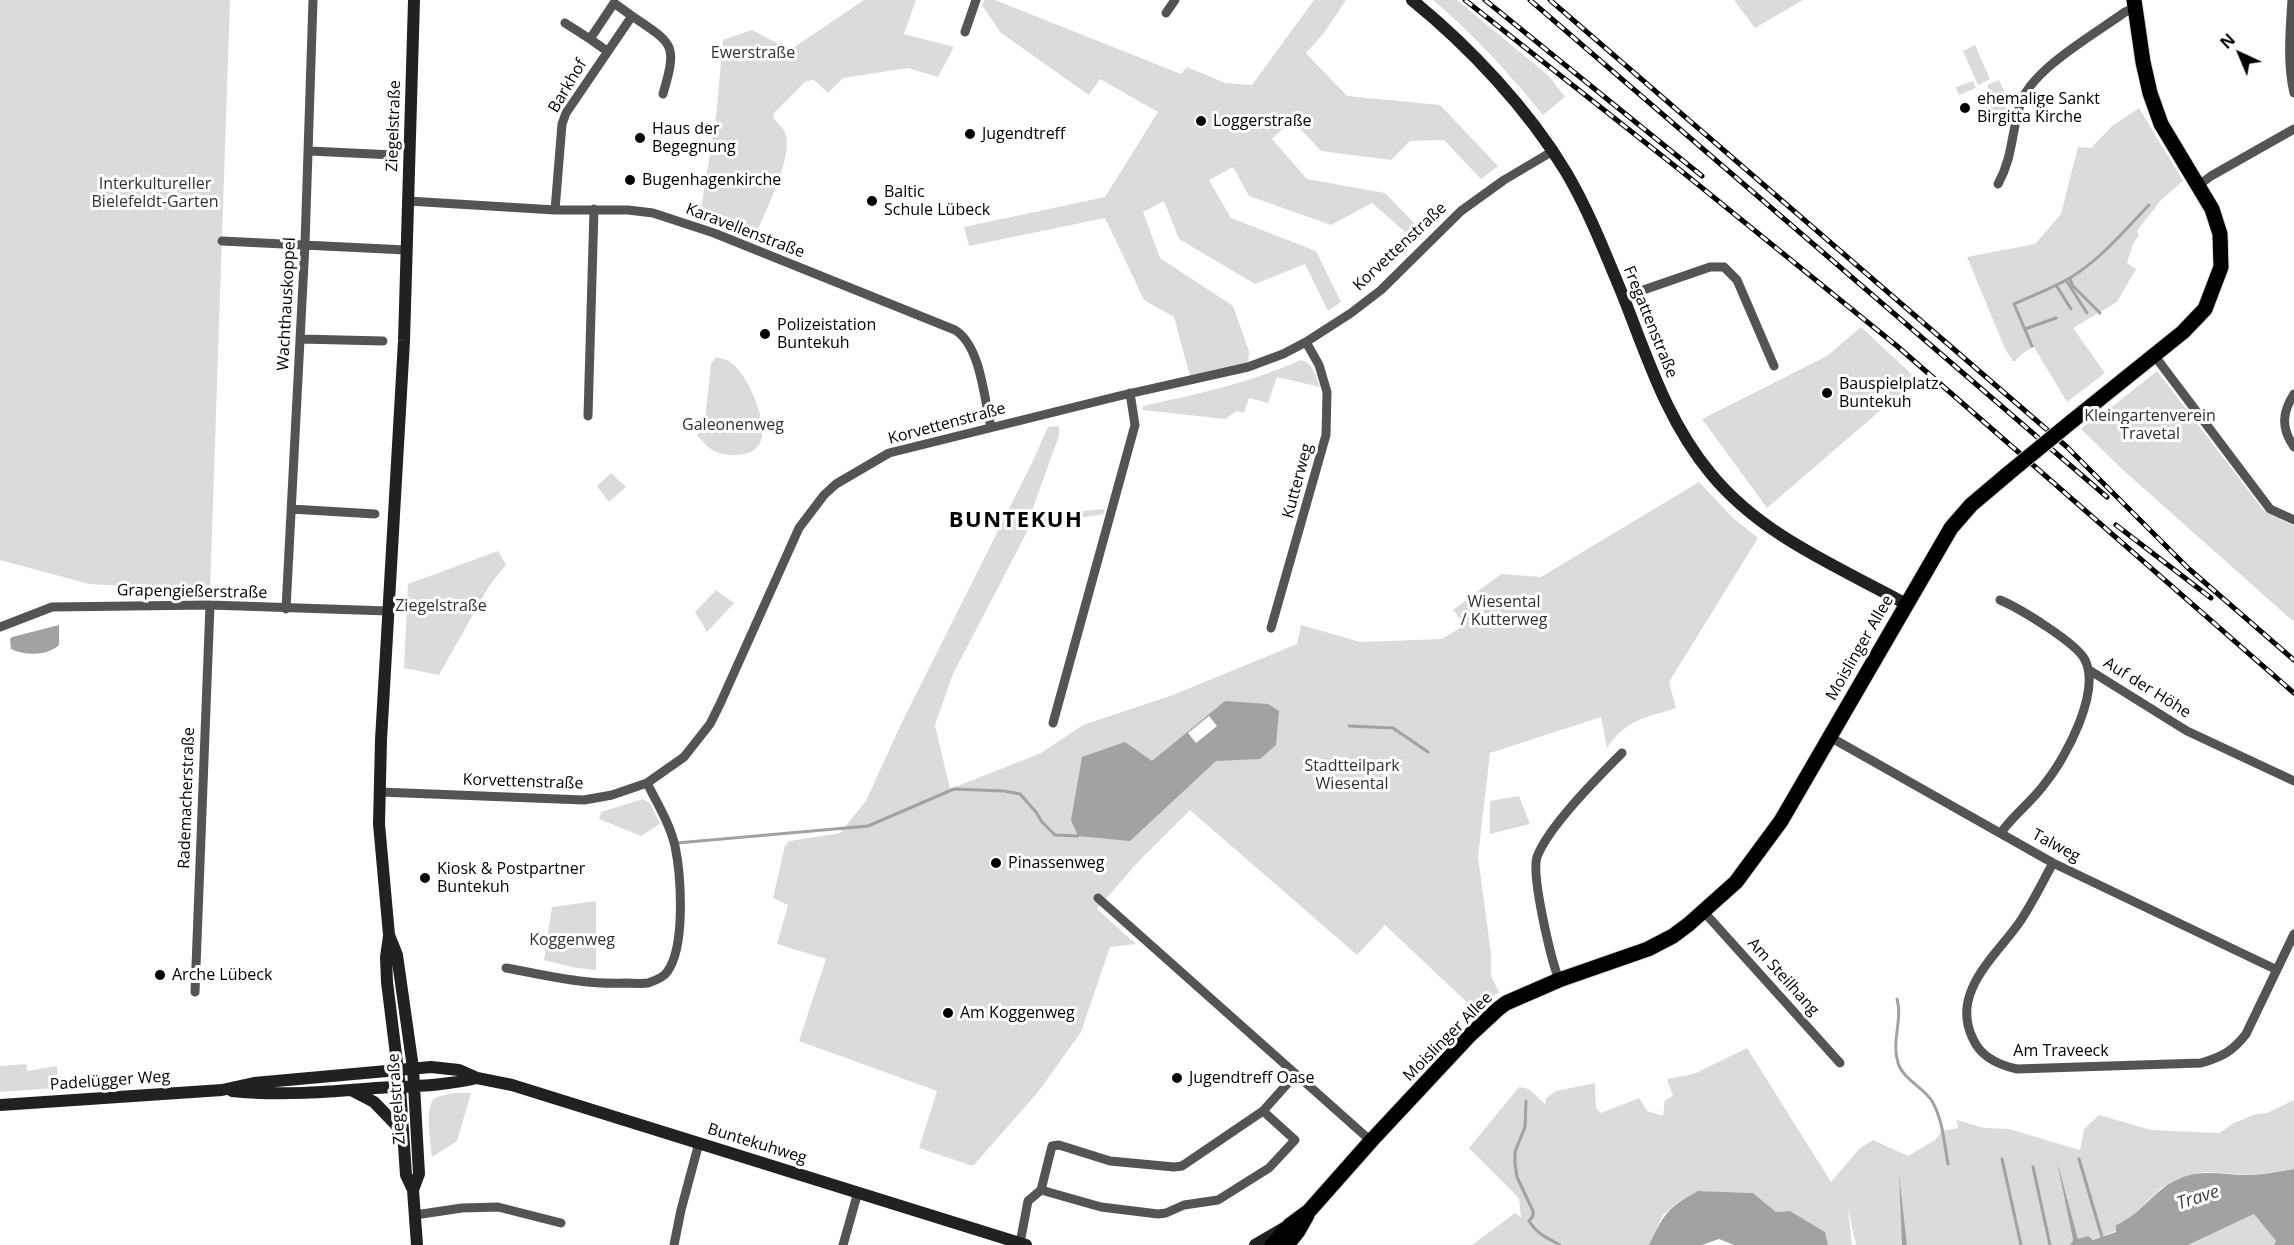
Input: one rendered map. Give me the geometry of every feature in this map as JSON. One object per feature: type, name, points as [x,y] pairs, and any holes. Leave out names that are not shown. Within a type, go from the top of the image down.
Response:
[{"type":"main road","name":"Ziegelstraße","points":[[414,0],[404,341],[380,792],[381,858],[389,935],[386,957],[387,982],[400,1087],[406,1175],[413,1190],[417,1245]]},
{"type":"main road","name":"Fregattenstraße","points":[[1412,0],[1483,66],[1543,136],[1553,151],[1577,193],[1623,297],[1671,416],[1694,453],[1723,488],[1765,526],[1906,604]]},
{"type":"main road","name":"Moislinger Allee","points":[[1272,1245],[1290,1225],[1309,1211],[1470,1035],[1498,1009],[1534,990],[1643,952],[1673,936],[1704,912],[1736,882],[1780,821],[1951,528],[1971,505],[2183,332],[2205,309],[2221,267],[2220,234],[2212,209],[2161,124],[2148,87],[2134,4]]},
{"type":"main road","name":"Ziegelstraße","points":[[389,935],[397,955],[413,1068],[419,1173],[413,1190]]},
{"type":"main road","name":"Buntekuhweg","points":[[397,1070],[413,1068],[459,1070],[477,1078],[512,1085],[1023,1244]]},
{"type":"main road","name":"Padelügger Weg","points":[[0,1105],[222,1090],[254,1083],[397,1070]]},
{"type":"main road","name":"Buntekuhweg","points":[[400,1087],[458,1083],[477,1078]]},
{"type":"main road","name":"Padelügger Weg","points":[[222,1090],[256,1093],[400,1087]]},
{"type":"main road","points":[[352,1090],[374,1102],[403,1132]]},
{"type":"main road","name":"Moislinger Allee","points":[[1287,1245],[1309,1211]]},
{"type":"main road","points":[[1255,1245],[1290,1225]]},
{"type":"street","name":"Wachthauskoppel","points":[[286,609],[305,244],[313,0]]},
{"type":"street","points":[[965,32],[976,0]]},
{"type":"street","points":[[1166,13],[1175,0]]},
{"type":"street","points":[[2292,0],[2294,93]]},
{"type":"street","name":"Barkhof","points":[[590,39],[611,2],[665,39],[671,51],[663,94]]},
{"type":"street","points":[[1998,184],[2008,166],[2020,104],[2040,73],[2134,4]]},
{"type":"street","name":"Barkhof","points":[[555,210],[562,124],[566,112],[632,16]]},
{"type":"street","name":"Barkhof","points":[[565,23],[607,51]]},
{"type":"street","points":[[2199,185],[2294,129]]},
{"type":"street","points":[[309,151],[394,155]]},
{"type":"street","name":"Korvettenstraße","points":[[380,792],[584,800],[612,795],[647,783],[684,757],[710,724],[799,528],[824,495],[836,484],[889,453],[1130,393],[1248,367],[1283,354],[1351,313],[1381,290],[1468,205],[1553,151]]},
{"type":"street","name":"Karavellenstraße","points":[[408,201],[555,210],[628,210],[672,218],[724,237],[955,330],[964,336],[974,352],[991,427]]},
{"type":"street","points":[[588,416],[594,209]]},
{"type":"street","points":[[222,241],[406,250]]},
{"type":"street","points":[[1623,297],[1710,267],[1724,267],[1737,280],[1774,366]]},
{"type":"street","points":[[300,339],[383,341]]},
{"type":"street","name":"Kutterweg","points":[[1271,628],[1326,435],[1328,392],[1319,364],[1306,342]]},
{"type":"street","points":[[2154,355],[2270,509],[2294,520]]},
{"type":"street","points":[[1053,723],[1136,425],[1130,393]]},
{"type":"street","points":[[2294,394],[2285,407],[2284,421],[2285,431],[2294,447]]},
{"type":"street","points":[[291,509],[375,514]]},
{"type":"street","name":"Auf der Höhe","points":[[2000,600],[2015,606],[2077,649],[2085,659],[2089,670],[2187,731],[2294,781]]},
{"type":"street","name":"Grapengießerstraße","points":[[0,627],[52,607],[210,605],[388,611]]},
{"type":"street","name":"Rademacherstraße","points":[[195,992],[210,605]]},
{"type":"street","points":[[2001,833],[2047,782],[2066,751],[2085,703],[2089,686],[2089,670]]},
{"type":"street","name":"Talweg","points":[[1830,737],[2054,863],[2275,969]]},
{"type":"street","points":[[1559,980],[1545,930],[1536,860],[1547,838],[1622,753]]},
{"type":"street","points":[[506,968],[570,980],[609,984],[648,983],[666,975],[672,965],[679,932],[680,883],[675,845],[647,783]]},
{"type":"street","name":"Am Traveeck","points":[[2054,863],[2019,922],[1971,987],[1968,998],[1967,1028],[1974,1042],[1982,1053],[2004,1066],[2017,1069],[2201,1062],[2222,1057],[2236,1048],[2246,1034],[2294,933]]},
{"type":"street","points":[[1098,898],[1371,1141]]},
{"type":"street","name":"Am Steilhang","points":[[1704,912],[1840,1063]]},
{"type":"street","points":[[1023,1244],[1028,1201],[1041,1190],[1052,1146],[1059,1145],[1110,1161],[1182,1166],[1263,1111],[1296,1074]]},
{"type":"street","points":[[1041,1190],[1101,1207],[1158,1214],[1184,1205],[1218,1200],[1269,1168],[1295,1140],[1263,1111]]},
{"type":"street","points":[[674,1245],[699,1143]]},
{"type":"street","points":[[843,1245],[858,1192]]},
{"type":"street","points":[[415,1215],[462,1208],[498,1207],[561,1223]]},
{"type":"green space","name":"Interkultureller Bielefeldt-Garten","points":[[0,0],[230,0],[210,591],[89,584],[0,560]]},
{"type":"green space","name":"Ewerstraße","points":[[864,0],[916,0],[904,34],[954,47],[938,77],[908,68],[843,78],[828,93],[814,80],[806,81],[774,113],[773,118],[785,133],[787,143],[785,156],[776,187],[753,241],[699,221],[716,117],[723,40],[752,30],[790,50]]},
{"type":"green space","points":[[985,0],[995,0],[1181,74],[1187,67],[1225,83],[1252,85],[1314,0],[1346,0],[1324,33],[1306,53],[1347,96],[1440,105],[1498,166],[1481,179],[1444,140],[1410,141],[1391,160],[1321,151],[1292,120],[1272,139],[1307,179],[1385,193],[1420,229],[1411,237],[1372,203],[1331,225],[1249,196],[1233,167],[1209,180],[1231,218],[1316,251],[1341,302],[1328,311],[1305,264],[1255,284],[1179,239],[1164,201],[1143,212],[1160,258],[1233,306],[1249,351],[1248,367],[1191,380],[1174,317],[1144,300],[1105,218],[969,246],[964,227],[1105,197],[1158,112],[1100,79],[1089,95],[1001,33],[982,5]]},
{"type":"green space","points":[[1433,0],[1457,0],[1549,76],[1565,97],[1543,115],[1491,55]]},
{"type":"green space","points":[[1734,0],[1803,0],[1755,28]]},
{"type":"green space","points":[[1975,45],[1990,79],[1978,85],[1963,51]]},
{"type":"green space","points":[[1999,80],[2012,111],[1987,120],[1980,105],[1993,100],[1987,85]]},
{"type":"green space","points":[[1973,81],[1976,88],[1959,95],[1956,87]]},
{"type":"green space","points":[[2139,108],[2183,181],[2161,200],[2137,231],[2139,235],[2133,244],[2127,263],[2136,269],[2117,302],[2073,328],[2105,373],[2067,402],[2034,347],[2014,362],[2006,351],[1967,257],[2035,244],[2061,214],[2078,147],[2091,148],[2112,126]]},
{"type":"green space","name":"Bauspielplatz Buntekuh","points":[[1861,327],[1917,379],[1767,508],[1702,419],[1827,356]]},
{"type":"green space","name":"Galeonenweg","points":[[716,357],[728,360],[743,375],[759,410],[761,441],[757,447],[746,454],[731,455],[717,452],[709,448],[697,436],[705,419],[711,364]]},
{"type":"green space","points":[[1301,360],[1311,367],[1320,387],[1277,377],[1268,403],[1249,398],[1244,413],[1236,411],[1226,419],[1142,410],[1143,406],[1243,381]]},
{"type":"green space","name":"Kleingartenverein Travetal","points":[[2157,371],[2264,511],[2294,526],[2294,622],[2123,470],[2081,429]]},
{"type":"green space","name":"Stadtteilpark Wiesental","points":[[1059,426],[1059,436],[1030,516],[1105,509],[1103,514],[1030,526],[953,674],[935,725],[950,789],[1041,753],[1083,725],[1173,695],[1297,644],[1301,625],[1360,642],[1442,639],[1465,625],[1453,610],[1501,574],[1541,577],[1699,482],[1733,518],[1758,538],[1669,682],[1676,708],[1629,725],[1607,748],[1601,717],[1490,753],[1478,857],[1491,953],[1491,976],[1499,992],[1475,1010],[1385,925],[1357,955],[1190,810],[1138,862],[1097,909],[1136,944],[1110,947],[1081,1032],[1038,1092],[973,1166],[919,1148],[937,1091],[799,1041],[826,959],[777,944],[788,905],[773,898],[785,845],[790,841],[840,833],[866,801],[903,720],[1048,427]]},
{"type":"green space","points":[[611,473],[626,487],[609,502],[597,486]]},
{"type":"green space","name":"Ziegelstraße","points":[[498,551],[506,565],[489,586],[439,675],[404,668],[408,584]]},
{"type":"green space","points":[[716,590],[734,603],[707,632],[695,612]]},
{"type":"green space","points":[[1519,796],[1530,824],[1490,834],[1490,801]]},
{"type":"green space","points":[[643,799],[650,803],[660,824],[641,836],[599,819],[601,812]]},
{"type":"green space","name":"Koggenweg","points":[[596,901],[596,970],[576,968],[544,960],[552,907]]},
{"type":"green space","points":[[1747,1048],[1831,1182],[1860,1148],[1873,1140],[1908,1156],[1935,1140],[1942,1131],[1958,1128],[1957,1120],[1984,1128],[2009,1129],[2080,1150],[2084,1129],[2099,1115],[2151,1130],[2219,1133],[2234,1123],[2256,1114],[2267,1113],[2294,1100],[2294,1169],[2253,1175],[2203,1172],[2161,1188],[2128,1220],[2116,1225],[2116,1231],[2093,1240],[2088,1236],[2078,1239],[2061,1176],[2073,1241],[2070,1245],[1856,1245],[1848,1208],[1852,1245],[1828,1245],[1825,1232],[1790,1211],[1776,1212],[1753,1193],[1698,1191],[1678,1202],[1663,1215],[1649,1245],[1472,1245],[1515,1213],[1521,1218],[1519,1198],[1469,1148],[1519,1087],[1529,1089],[1545,1104],[1546,1098],[1556,1091],[1595,1083],[1596,1108],[1601,1113],[1639,1098],[1647,1111],[1663,1116],[1665,1100],[1673,1096],[1667,1079],[1694,1074]]},
{"type":"green space","points":[[26,1064],[27,1071],[57,1066],[58,1084],[54,1088],[0,1092],[0,1066]]},
{"type":"green space","points":[[453,1093],[471,1093],[457,1141],[432,1157],[429,1110],[434,1099]]},
{"type":"green space","points":[[2254,1214],[2276,1241],[2274,1245],[2188,1245]]},
{"type":"water","points":[[59,625],[59,645],[54,649],[36,654],[11,649],[10,639],[12,637]]},
{"type":"water","points":[[1225,701],[1268,704],[1279,711],[1276,745],[1260,759],[1216,761],[1130,841],[1078,836],[1071,820],[1082,757],[1125,742],[1152,761]]},
{"type":"water","name":"Trave","points":[[2057,1161],[2078,1239],[2088,1236],[2093,1240],[2116,1232],[2116,1225],[2133,1215],[2170,1183],[2179,1179],[2206,1173],[2252,1175],[2294,1169],[2294,1245],[2274,1245],[2276,1241],[2254,1214],[2188,1245],[2070,1245],[2073,1240]]},
{"type":"water","points":[[1899,1174],[1906,1237],[1907,1245],[1902,1245]]},
{"type":"water","points":[[1698,1191],[1753,1193],[1776,1212],[1790,1211],[1825,1232],[1828,1245],[1734,1245],[1719,1239],[1702,1245],[1649,1245],[1668,1212]]},
{"type":"pier","points":[[1209,716],[1217,726],[1196,743],[1188,733]]},
{"type":"waterway","points":[[2032,346],[2014,304],[2057,285],[2092,262],[2149,205]]},
{"type":"waterway","points":[[2070,279],[2073,286],[2100,313]]},
{"type":"waterway","points":[[2066,280],[2087,313]]},
{"type":"waterway","points":[[2056,285],[2071,309]]},
{"type":"waterway","points":[[2025,329],[2056,318]]},
{"type":"waterway","points":[[1349,726],[1393,728],[1428,752]]},
{"type":"waterway","points":[[677,843],[868,826],[954,789],[1020,794],[1055,835],[1078,836]]},
{"type":"waterway","points":[[1897,999],[1899,1015],[1896,1055],[1898,1063],[1904,1074],[1928,1096],[1936,1108],[1943,1132],[1948,1164]]},
{"type":"waterway","points":[[1526,1101],[1525,1127],[1515,1152],[1517,1177],[1533,1211],[1533,1216],[1529,1221],[1532,1226],[1546,1238],[1560,1245]]},
{"type":"waterway","points":[[2002,1159],[2021,1245]]},
{"type":"waterway","points":[[2079,1159],[2102,1237]]},
{"type":"waterway","points":[[2033,1167],[2050,1245]]},
{"type":"railway","points":[[1465,0],[1897,346],[2294,693]]},
{"type":"railway","points":[[1485,0],[1702,176]]},
{"type":"railway","points":[[1530,0],[2107,497]]},
{"type":"railway","points":[[1550,0],[2067,447],[2188,568],[2294,660]]},
{"type":"railway","points":[[2116,525],[2211,598]]},
{"type":"place","name":"ehemalige Sankt Birgitta Kirche","points":[[1965,108]]},
{"type":"place","name":"Loggerstraße","points":[[1201,121]]},
{"type":"place","name":"Jugendtreff","points":[[970,134]]},
{"type":"place","name":"Haus der Begegnung","points":[[640,138]]},
{"type":"place","name":"Bugenhagenkirche","points":[[630,180]]},
{"type":"place","name":"Baltic Schule Lübeck","points":[[872,201]]},
{"type":"place","name":"Polizeistation Buntekuh","points":[[765,334]]},
{"type":"place","name":"Bauspielplatz Buntekuh","points":[[1827,393]]},
{"type":"place","name":"Pinassenweg","points":[[996,863]]},
{"type":"place","name":"Kiosk & Postpartner Buntekuh","points":[[425,878]]},
{"type":"place","name":"Arche Lübeck","points":[[160,975]]},
{"type":"place","name":"Am Koggenweg","points":[[948,1013]]},
{"type":"place","name":"Jugendtreff Oase","points":[[1177,1078]]},
{"type":"district","name":"BUNTEKUH","points":[[1016,521]]},
{"type":"park label","name":"Wiesental / Kutterweg","points":[[1504,611]]}]
